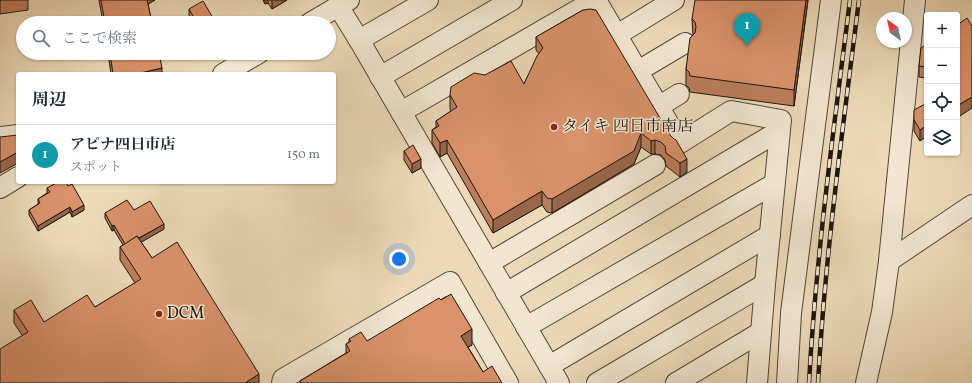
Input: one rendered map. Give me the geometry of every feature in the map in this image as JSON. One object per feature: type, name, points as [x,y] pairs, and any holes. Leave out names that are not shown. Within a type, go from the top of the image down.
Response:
[{"type":"street","points":[[359,40],[428,0]]},
{"type":"street","points":[[380,77],[512,0]]},
{"type":"street","points":[[401,112],[596,0],[680,142],[731,111],[780,120],[757,383]]},
{"type":"street","points":[[617,35],[674,0]]},
{"type":"street","points":[[787,383],[791,313],[831,0]]},
{"type":"street","points":[[866,383],[882,312],[889,261],[915,0]]},
{"type":"street","points":[[322,16],[344,3],[359,40],[559,383]]},
{"type":"street","points":[[638,71],[685,43]]},
{"type":"street","points":[[226,72],[246,60]]},
{"type":"street","points":[[658,107],[679,94]]},
{"type":"street","points":[[506,292],[779,131]]},
{"type":"street","points":[[0,137],[16,135]]},
{"type":"street","points":[[489,263],[655,165]]},
{"type":"street","points":[[0,188],[16,178]]},
{"type":"street","points":[[526,328],[774,184]]},
{"type":"street","points":[[889,261],[972,206]]},
{"type":"street","points":[[549,366],[770,235]]},
{"type":"street","points":[[282,383],[283,379],[450,282],[508,383]]},
{"type":"street","points":[[597,383],[765,284]]},
{"type":"street","points":[[676,383],[761,332]]},
{"type":"building","points":[[101,0],[147,0],[150,16],[104,16]]},
{"type":"building","points":[[695,0],[806,0],[794,90],[690,76],[686,69],[690,38],[695,33],[696,27],[695,22],[692,19]]},
{"type":"building","points":[[203,1],[212,16],[193,16],[189,9]]},
{"type":"building","name":"タイキ 四日市南店","points":[[583,10],[596,10],[670,135],[676,140],[687,159],[680,163],[666,153],[665,146],[661,142],[655,140],[651,141],[641,133],[634,151],[552,199],[547,198],[542,191],[493,220],[447,140],[440,143],[432,130],[439,126],[436,121],[457,107],[450,95],[451,87],[474,73],[485,75],[511,61],[524,84],[537,56],[543,48],[536,37]]},
{"type":"building","points":[[967,18],[972,26],[972,97],[960,104],[960,48],[960,23]]},
{"type":"building","points":[[924,46],[924,67],[919,66],[921,48]]},
{"type":"building","points":[[111,60],[160,60],[162,68],[145,72],[113,72]]},
{"type":"building","points":[[924,105],[924,127],[920,130],[914,120],[914,110]]},
{"type":"building","points":[[16,135],[16,153],[0,162],[0,137]]},
{"type":"building","points":[[413,145],[421,159],[412,164],[404,151]]},
{"type":"building","points":[[54,184],[67,184],[68,186],[72,184],[84,205],[72,212],[70,207],[38,226],[29,210],[40,203],[38,199],[50,192],[47,188]]},
{"type":"building","points":[[127,200],[134,210],[150,201],[164,224],[139,238],[137,236],[125,244],[105,213]]},
{"type":"building","name":"DCM","points":[[137,236],[152,258],[177,242],[259,374],[245,383],[0,383],[0,349],[28,332],[14,310],[31,300],[44,322],[87,295],[95,307],[141,279],[120,247]]},
{"type":"building","points":[[451,294],[472,329],[461,336],[483,372],[492,366],[502,383],[301,383],[300,381],[350,351],[346,344],[351,341],[349,339],[361,332],[367,341],[439,298],[441,300]]},
{"type":"railway","points":[[809,383],[821,239],[850,0]]},
{"type":"railway","points":[[818,383],[830,239],[859,0]]},
{"type":"place","name":"アピナ四日市店","points":[[747,46]]},
{"type":"place","name":"タイキ 四日市南店","points":[[554,127]]},
{"type":"place","name":"DCM","points":[[159,314]]}]
